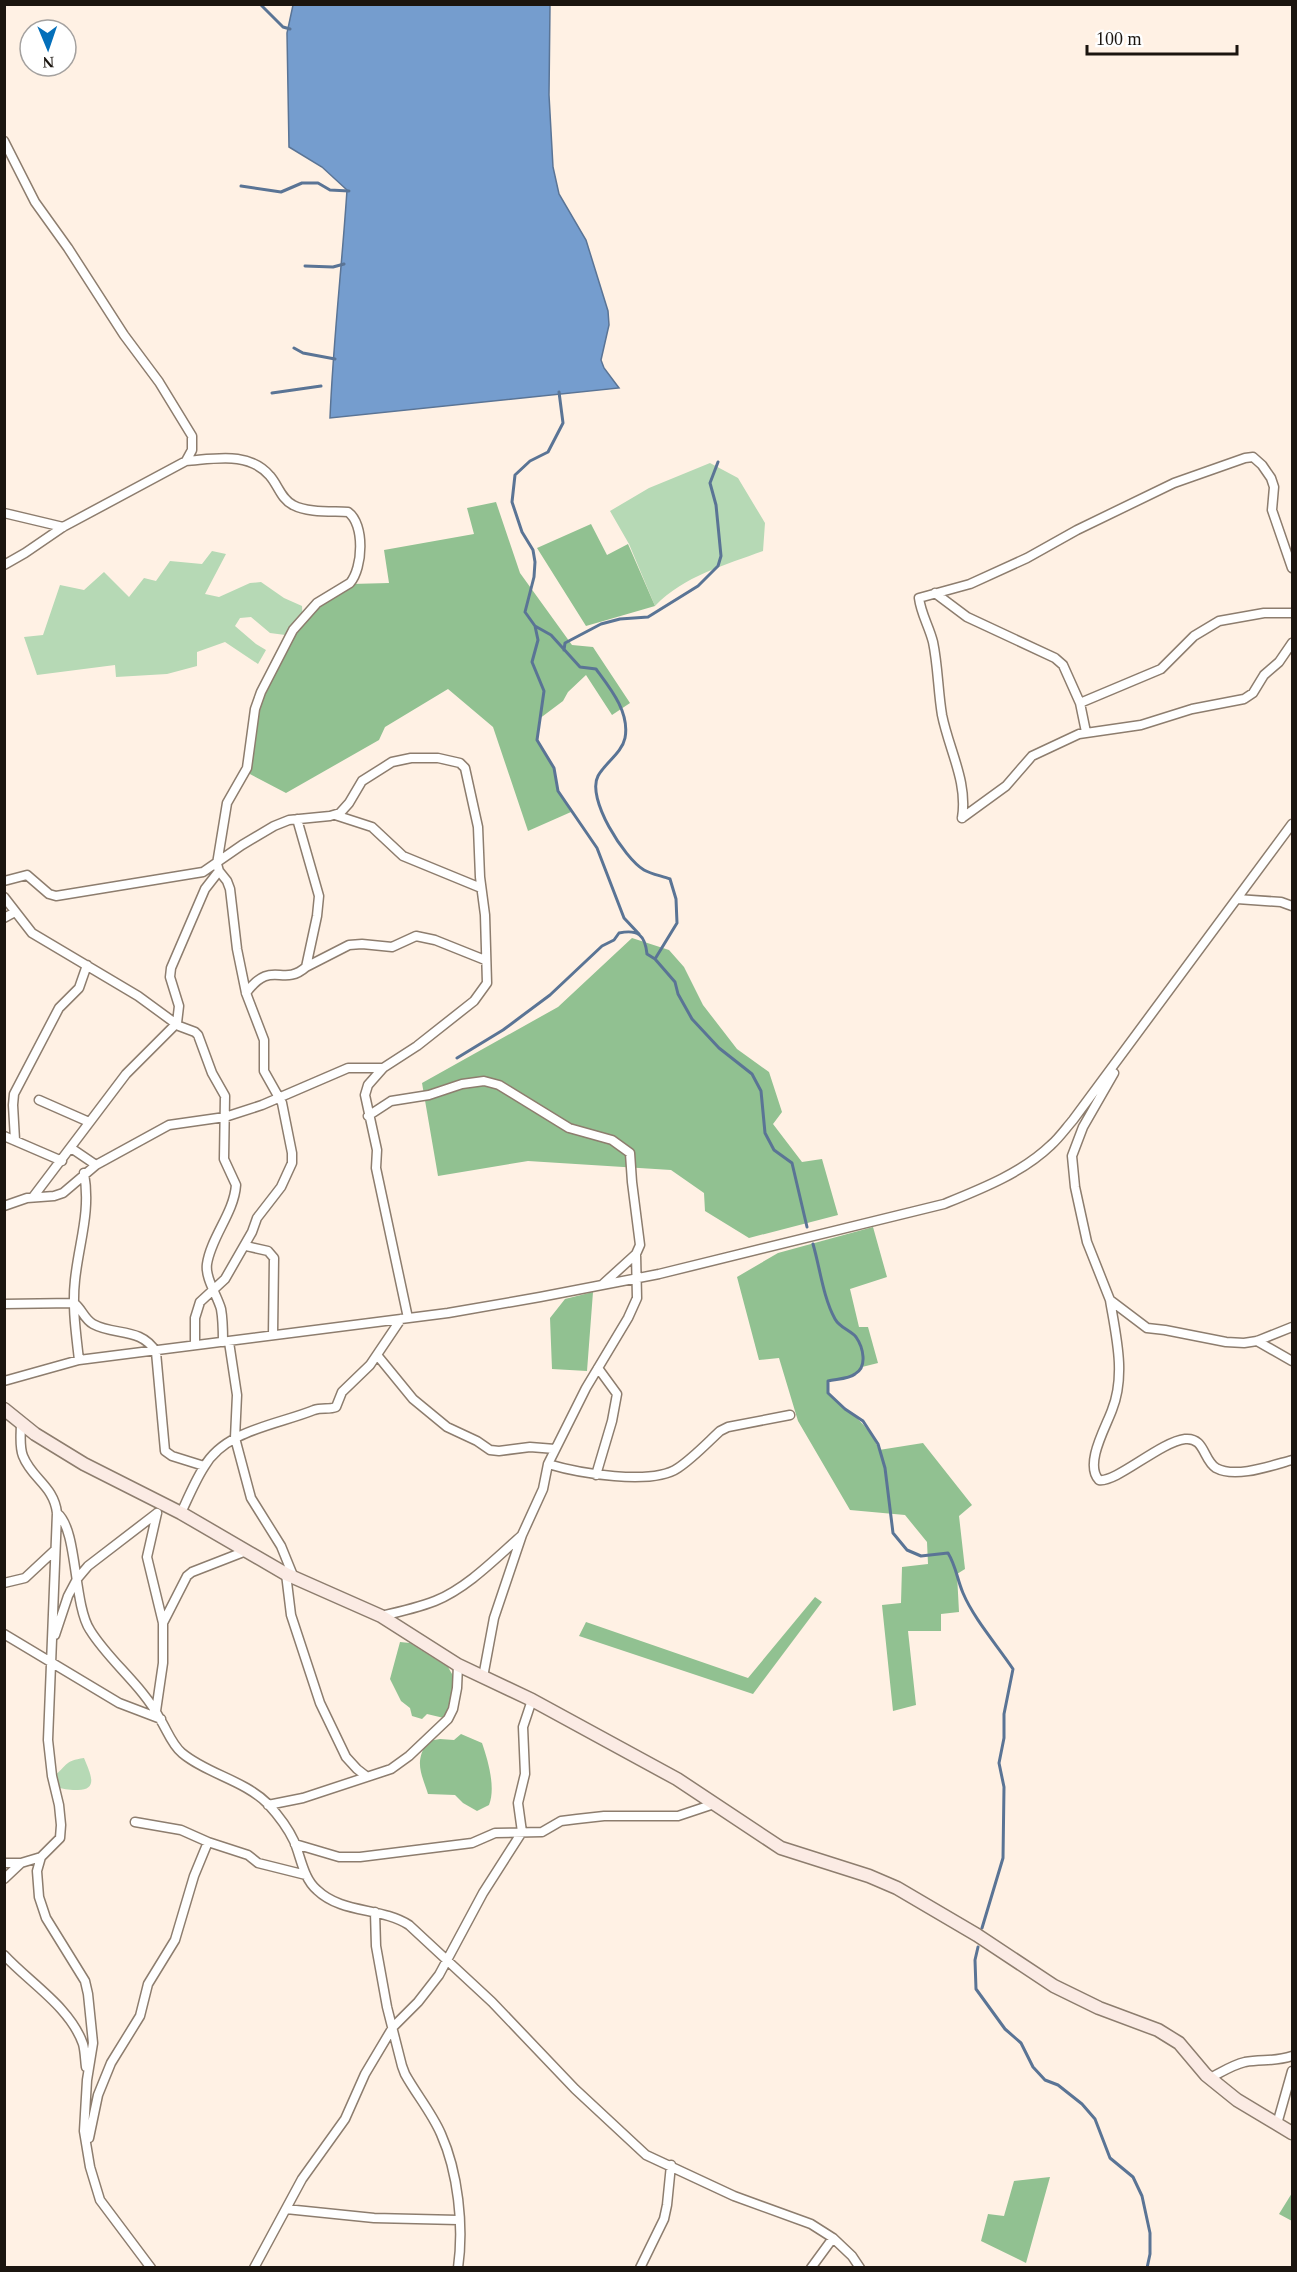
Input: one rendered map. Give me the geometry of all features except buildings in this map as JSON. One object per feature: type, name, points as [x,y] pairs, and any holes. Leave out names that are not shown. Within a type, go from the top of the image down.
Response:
[{"type":"street","points":[[4,141],[35,202],[178,411],[193,440],[192,450],[186,460]]},
{"type":"street","points":[[1293,568],[1272,510],[1274,487],[1271,478],[1262,465],[1252,457],[1174,483],[980,580],[919,598],[932,639],[943,717],[963,789],[962,818],[1006,786],[1032,756],[1086,732],[1141,725],[1192,709],[1244,699],[1253,693],[1264,675],[1279,662],[1293,643]]},
{"type":"street","points":[[4,565],[26,553],[63,527],[186,460],[233,459],[252,462],[272,478],[278,490],[288,502],[295,506],[348,512],[356,519],[359,539],[359,558],[354,578],[350,583],[317,603],[293,630],[261,692],[255,709],[249,761],[244,775],[227,803],[218,867],[204,889],[171,968],[170,976],[179,1006],[177,1023],[126,1074],[33,1197]]},
{"type":"street","points":[[4,513],[63,527]]},
{"type":"street","points":[[935,593],[968,617],[1055,658],[1063,665],[1080,703],[1086,732]]},
{"type":"street","points":[[1080,703],[1161,669],[1194,636],[1219,621],[1254,614],[1293,613]]},
{"type":"street","points":[[181,1513],[204,1466],[219,1448],[235,1438],[319,1409],[334,1408],[339,1405],[342,1392],[365,1371],[405,1318],[376,1168],[376,1150],[368,1116],[366,1089],[383,1068],[417,1046],[483,991],[487,983],[485,915],[481,888],[478,827],[465,768],[460,763],[438,758],[411,758],[392,762],[362,781],[345,808],[335,815]]},
{"type":"street","points":[[4,881],[27,875],[49,894],[56,896],[195,874],[218,867],[267,830],[297,819],[335,815],[372,827],[403,856],[481,888]]},
{"type":"street","points":[[297,819],[319,896],[306,968]]},
{"type":"street","points":[[4,1382],[30,1372],[79,1360],[156,1352],[506,1304],[635,1279],[944,1204],[987,1186],[1026,1164],[1051,1146],[1073,1120],[1293,824]]},
{"type":"street","points":[[195,1345],[196,1310],[203,1297],[222,1283],[246,1245],[257,1218],[281,1187],[292,1163],[292,1153],[280,1098],[266,1075],[264,1040],[246,993],[237,949],[230,889],[218,867]]},
{"type":"street","points":[[4,897],[32,933],[198,1035],[212,1073],[225,1096],[224,1159],[236,1188],[208,1262],[208,1275],[215,1289],[221,1312],[237,1395],[235,1438],[253,1504],[281,1546],[290,1576],[291,1614],[321,1703],[346,1757],[366,1776]]},
{"type":"street","points":[[1237,899],[1281,902],[1293,906]]},
{"type":"street","points":[[4,918],[15,912]]},
{"type":"street","points":[[246,993],[262,976],[294,976],[349,945],[392,947],[416,936],[435,940],[485,960]]},
{"type":"street","points":[[15,1140],[12,1105],[16,1088],[59,1008],[79,988],[87,965]]},
{"type":"street","points":[[1120,1057],[1114,1072],[1083,1126],[1072,1156],[1075,1187],[1087,1242],[1110,1300],[1119,1352],[1119,1370],[1113,1409],[1098,1442],[1096,1477],[1099,1480],[1109,1479],[1155,1450],[1187,1439],[1195,1439],[1215,1467],[1228,1471],[1254,1470],[1293,1460]]},
{"type":"street","points":[[4,1206],[33,1197],[63,1193],[84,1173],[160,1128],[178,1123],[225,1117],[280,1098],[348,1068],[383,1068]]},
{"type":"street","points":[[368,1116],[391,1101],[429,1095],[462,1084],[484,1081],[499,1085],[569,1128],[615,1141],[627,1149],[632,1156],[632,1182],[640,1245],[636,1254],[637,1298],[548,1464],[543,1489],[522,1535],[494,1618],[483,1677]]},
{"type":"street","points":[[39,1100],[89,1122]]},
{"type":"street","points":[[4,1136],[62,1161]]},
{"type":"street","points":[[71,1148],[96,1165]]},
{"type":"street","points":[[79,1360],[74,1303],[77,1261],[86,1224],[84,1173]]},
{"type":"street","points":[[246,1245],[268,1251],[274,1258],[273,1335]]},
{"type":"street","points":[[603,1284],[636,1254]]},
{"type":"street","points":[[1110,1300],[1147,1328],[1226,1342],[1257,1341],[1293,1327]]},
{"type":"street","points":[[4,1304],[74,1303]]},
{"type":"street","points":[[74,1303],[91,1323],[137,1334],[151,1344],[156,1352],[165,1451],[172,1456],[204,1466]]},
{"type":"street","points":[[1257,1341],[1293,1361]]},
{"type":"street","points":[[378,1355],[413,1399],[447,1427],[481,1443],[490,1450],[530,1447],[555,1449]]},
{"type":"street","points":[[596,1475],[612,1421],[617,1394],[598,1368]]},
{"type":"street","points":[[548,1464],[596,1475],[646,1476],[670,1472],[728,1427],[790,1415]]},
{"type":"street","points":[[11,1418],[161,1510],[181,1513],[290,1576],[381,1616],[458,1665],[532,1700],[677,1779],[781,1848],[869,1876],[897,1888],[977,1935],[1054,1986],[1099,2008],[1158,2030],[1179,2043],[1210,2078],[1237,2100],[1293,2133]]},
{"type":"street","points":[[4,1863],[21,1863],[41,1857],[60,1838],[61,1825],[48,1740],[57,1513],[51,1493],[24,1459],[11,1418]]},
{"type":"street","points":[[52,1644],[68,1596],[77,1579],[88,1566],[161,1510]]},
{"type":"street","points":[[158,1715],[163,1663],[163,1623],[147,1557],[161,1510]]},
{"type":"street","points":[[57,1513],[61,1517],[72,1546],[82,1612],[89,1629],[148,1698],[180,1752],[229,1778],[268,1805],[285,1825],[295,1844],[306,1875],[315,1890],[351,1908],[375,1911],[398,1918],[409,1925],[448,1959],[574,2089],[646,2155],[734,2196],[811,2224],[833,2238],[852,2256],[860,2268]]},
{"type":"street","points":[[381,1616],[416,1608],[453,1591],[522,1535]]},
{"type":"street","points":[[4,1583],[25,1578],[55,1550]]},
{"type":"street","points":[[163,1623],[187,1576],[246,1551]]},
{"type":"street","points":[[4,1634],[119,1703],[158,1715]]},
{"type":"street","points":[[268,1805],[303,1798],[391,1769],[409,1756],[448,1719],[453,1709],[457,1688],[458,1665]]},
{"type":"street","points":[[254,2268],[302,2179],[345,2119],[364,2074],[393,2027],[418,2002],[439,1976],[483,1893],[522,1832],[518,1803],[525,1774],[523,1727],[532,1700]]},
{"type":"street","points":[[295,1844],[339,1857],[360,1857],[472,1843],[495,1833],[542,1832],[561,1821],[678,1816],[714,1804]]},
{"type":"street","points":[[135,1822],[181,1830],[208,1842],[248,1855],[258,1863],[306,1875]]},
{"type":"street","points":[[87,2148],[98,2095],[111,2063],[140,2016],[148,1984],[175,1941],[194,1876],[208,1842]]},
{"type":"street","points":[[41,1857],[37,1871],[39,1897],[46,1918],[85,1981],[88,1994],[93,2043],[87,2080],[84,2131],[92,2175],[100,2200],[151,2268]]},
{"type":"street","points":[[4,1879],[21,1863]]},
{"type":"street","points":[[375,1911],[375,1946],[387,2007],[405,2074],[441,2133],[453,2171],[458,2220],[458,2268]]},
{"type":"street","points":[[4,1955],[54,2002],[74,2025],[83,2045],[87,2080]]},
{"type":"street","points":[[1210,2078],[1237,2064],[1272,2062],[1293,2056]]},
{"type":"street","points":[[1277,2124],[1293,2071]]},
{"type":"street","points":[[640,2268],[664,2219],[671,2165]]},
{"type":"street","points":[[286,2209],[374,2218],[458,2220]]},
{"type":"street","points":[[811,2268],[833,2238]]},
{"type":"green space","points":[[710,463],[738,478],[765,523],[763,551],[692,579],[655,606],[629,544],[610,511],[649,488]]},
{"type":"green space","points":[[496,502],[520,573],[572,645],[593,647],[630,703],[612,715],[586,675],[568,692],[563,701],[539,719],[537,740],[554,768],[558,791],[571,812],[528,831],[493,727],[448,689],[385,727],[379,740],[286,793],[248,773],[257,720],[266,688],[279,668],[293,636],[311,611],[351,584],[389,583],[384,550],[474,534],[467,508]]},
{"type":"green space","points":[[591,524],[607,555],[628,544],[655,606],[586,626],[537,548]]},
{"type":"green space","points":[[212,551],[226,554],[205,594],[219,597],[250,583],[261,582],[284,598],[302,606],[303,624],[293,636],[270,633],[251,617],[240,618],[235,626],[266,650],[258,664],[225,642],[197,652],[197,666],[167,674],[116,677],[115,665],[37,675],[24,637],[43,635],[60,585],[84,590],[104,572],[129,597],[144,578],[156,581],[170,561],[202,564]]},
{"type":"green space","points":[[632,938],[669,950],[684,967],[703,1005],[737,1049],[769,1072],[782,1112],[773,1124],[802,1162],[822,1159],[838,1215],[749,1238],[705,1211],[704,1193],[671,1170],[528,1161],[438,1176],[422,1083],[558,1007]]},
{"type":"green space","points":[[873,1227],[887,1277],[850,1289],[859,1327],[868,1327],[878,1363],[862,1367],[855,1375],[829,1381],[828,1393],[864,1425],[879,1450],[923,1443],[972,1505],[959,1516],[965,1569],[957,1574],[959,1612],[941,1614],[941,1631],[908,1631],[916,1705],[893,1711],[882,1605],[901,1603],[902,1567],[928,1564],[927,1542],[905,1515],[850,1510],[798,1421],[779,1358],[759,1360],[737,1277],[778,1253]]},
{"type":"green space","points":[[593,1292],[587,1371],[552,1369],[550,1318],[565,1299]]},
{"type":"green space","points":[[815,1597],[822,1602],[753,1694],[579,1636],[586,1622],[748,1678]]},
{"type":"green space","points":[[400,1642],[410,1643],[448,1667],[452,1674],[454,1692],[448,1719],[427,1714],[422,1719],[412,1716],[410,1708],[401,1701],[390,1679]]},
{"type":"green space","points":[[461,1734],[482,1743],[489,1766],[491,1798],[489,1805],[477,1811],[455,1795],[428,1794],[421,1773],[421,1755],[428,1741],[454,1740]]},
{"type":"green space","points":[[84,1758],[91,1780],[88,1788],[73,1790],[56,1787],[54,1776],[69,1762]]},
{"type":"green space","points":[[1050,2177],[1026,2263],[981,2241],[988,2214],[1004,2216],[1014,2181]]},
{"type":"green space","points":[[1292,2193],[1292,2221],[1279,2214]]},
{"type":"water","points":[[293,5],[550,5],[549,95],[553,167],[559,194],[586,240],[608,311],[609,325],[601,360],[604,368],[619,388],[330,418],[347,190],[322,167],[289,147],[287,33]]},
{"type":"waterway","points":[[260,4],[283,27],[290,29]]},
{"type":"waterway","points":[[241,186],[281,192],[302,183],[318,183],[330,190],[349,191]]},
{"type":"waterway","points":[[305,266],[333,267],[344,264]]},
{"type":"waterway","points":[[294,348],[303,353],[335,359]]},
{"type":"waterway","points":[[272,393],[321,386]]},
{"type":"waterway","points":[[559,392],[563,423],[548,452],[530,461],[515,475],[512,502],[522,532],[533,550],[535,562],[534,577],[525,612],[535,626],[551,635],[580,667],[596,669],[618,701],[625,719],[625,738],[617,753],[598,776],[597,798],[602,812],[617,841],[636,863],[644,870],[670,879],[676,899],[677,923],[655,959],[675,982],[678,994],[692,1019],[719,1048],[752,1074],[761,1091],[765,1133],[774,1150],[792,1163],[807,1227]]},
{"type":"waterway","points":[[564,650],[565,643],[601,624],[620,619],[648,617],[698,586],[718,566],[721,556],[716,505],[710,483],[718,462]]},
{"type":"waterway","points":[[535,626],[538,640],[532,662],[544,691],[537,740],[554,768],[558,791],[597,848],[624,918],[639,934]]},
{"type":"waterway","points":[[457,1058],[503,1030],[550,995],[602,946],[614,940],[619,933],[631,932],[639,935],[644,942],[647,954],[655,959]]},
{"type":"waterway","points":[[813,1244],[831,1310],[837,1322],[856,1337],[863,1357],[862,1367],[855,1374],[828,1381],[828,1393],[845,1409],[863,1421],[878,1444],[885,1468],[893,1533],[907,1550],[921,1556],[948,1553],[968,1603],[1013,1669],[1004,1714],[1004,1738],[999,1763],[1004,1787],[1003,1858],[982,1928]]},
{"type":"waterway","points":[[978,1947],[975,1960],[976,1989],[1005,2029],[1021,2043],[1033,2067],[1045,2080],[1058,2085],[1082,2104],[1095,2119],[1110,2158],[1133,2177],[1142,2196],[1150,2233],[1147,2268]]}]
